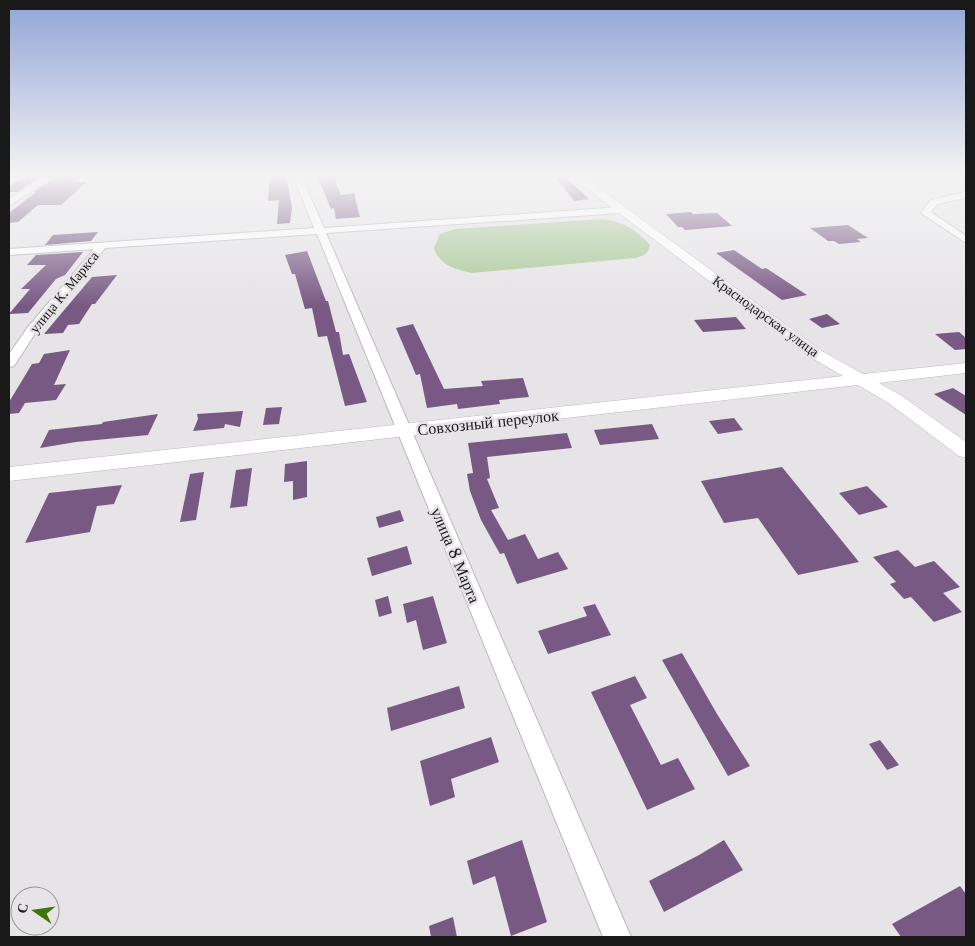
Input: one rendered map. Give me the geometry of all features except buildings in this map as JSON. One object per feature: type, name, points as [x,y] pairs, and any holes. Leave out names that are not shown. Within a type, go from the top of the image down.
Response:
[{"type":"street","name":"улица 8 Марта","points":[[314,217],[616,937]]},
{"type":"street","points":[[9,252],[519,217]]},
{"type":"street","name":"Краснодарская улица","points":[[631,217],[816,354],[896,400],[966,451]]},
{"type":"street","points":[[933,217],[966,240]]},
{"type":"street","name":"улица К. Маркса","points":[[9,363],[32,330],[102,246]]},
{"type":"street","name":"Совхозный переулок","points":[[9,474],[966,368]]},
{"type":"green space","points":[[602,219],[623,224],[640,235],[650,245],[647,253],[635,258],[472,273],[444,263],[434,248],[440,234],[455,229]]}]
